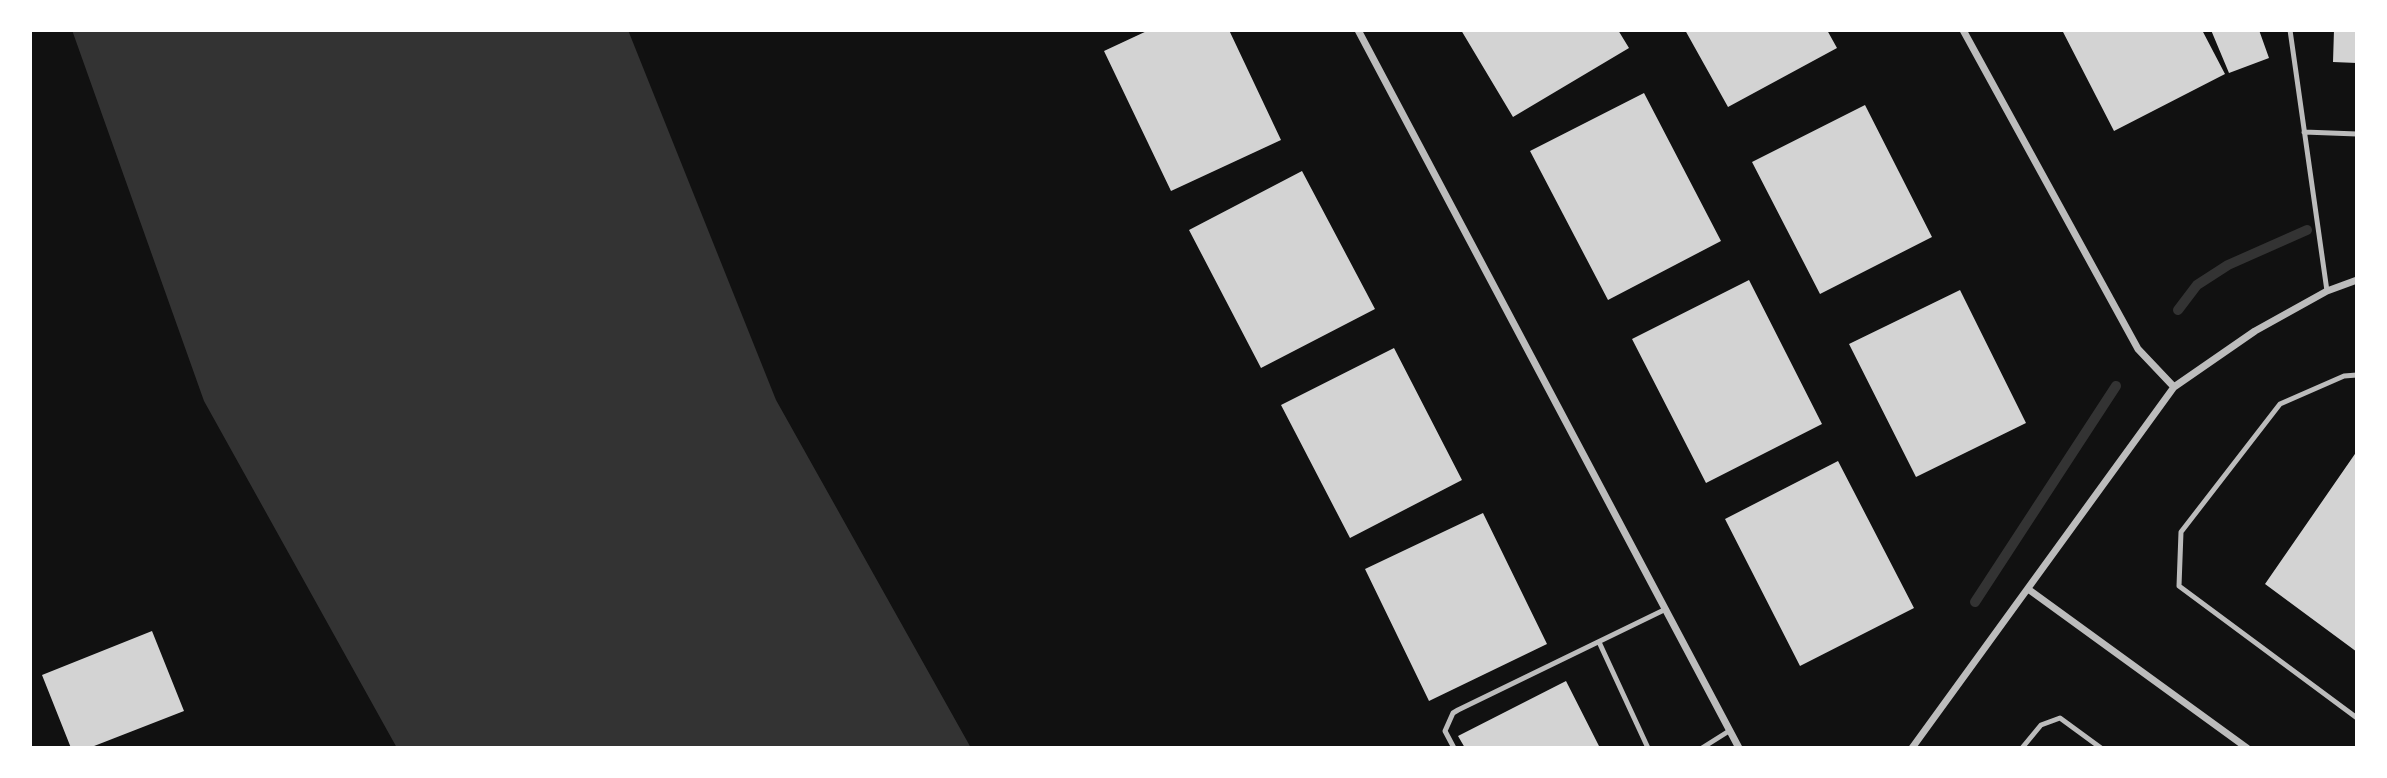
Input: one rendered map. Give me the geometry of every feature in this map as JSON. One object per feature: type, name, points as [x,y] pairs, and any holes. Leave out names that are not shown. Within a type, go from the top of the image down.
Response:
[{"type":"street","points":[[1358,30],[1739,748]]},
{"type":"street","points":[[1964,30],[2138,349],[2174,387]]},
{"type":"street","points":[[1912,748],[2174,387],[2255,331],[2327,291],[2357,280]]},
{"type":"street","points":[[2028,589],[2247,748]]},
{"type":"lane","points":[[2290,30],[2327,291]]},
{"type":"lane","points":[[2304,132],[2357,134]]},
{"type":"lane","points":[[2357,375],[2344,376],[2280,404],[2181,532],[2179,586],[2357,718]]},
{"type":"lane","points":[[1454,748],[1445,731],[1453,713],[1666,609]]},
{"type":"lane","points":[[1599,642],[1648,748]]},
{"type":"lane","points":[[2022,748],[2041,725],[2060,718],[2101,748]]},
{"type":"lane","points":[[1702,748],[1730,731]]},
{"type":"shaded area","points":[[72,30],[628,30],[776,400],[971,748],[397,748],[204,401]]},
{"type":"building","points":[[1149,30],[1229,30],[1281,140],[1171,191],[1104,51]]},
{"type":"building","points":[[1461,30],[1618,30],[1629,48],[1513,117]]},
{"type":"building","points":[[1685,30],[1827,30],[1837,48],[1728,107]]},
{"type":"building","points":[[2062,30],[2202,30],[2225,74],[2114,131]]},
{"type":"building","points":[[2211,30],[2259,30],[2269,58],[2229,73]]},
{"type":"building","points":[[2334,30],[2357,30],[2357,63],[2333,62]]},
{"type":"building","points":[[1644,93],[1721,241],[1608,300],[1530,151]]},
{"type":"building","points":[[1865,105],[1932,237],[1820,294],[1752,162]]},
{"type":"building","points":[[1302,171],[1375,309],[1261,368],[1189,230]]},
{"type":"building","points":[[1749,280],[1822,424],[1706,483],[1632,339]]},
{"type":"building","points":[[1960,290],[2026,423],[1916,477],[1849,344]]},
{"type":"building","points":[[1394,348],[1462,480],[1350,538],[1281,405]]},
{"type":"building","points":[[2357,451],[2357,652],[2265,584]]},
{"type":"building","points":[[1838,461],[1914,608],[1800,666],[1725,519]]},
{"type":"building","points":[[1483,513],[1547,644],[1429,701],[1365,569]]},
{"type":"building","points":[[152,631],[184,711],[89,748],[71,748],[42,675]]},
{"type":"building","points":[[1566,681],[1600,748],[1465,748],[1458,736]]},
{"type":"waterway","points":[[2178,310],[2197,285],[2228,265],[2307,230]]},
{"type":"waterway","points":[[1975,602],[2116,386]]}]
